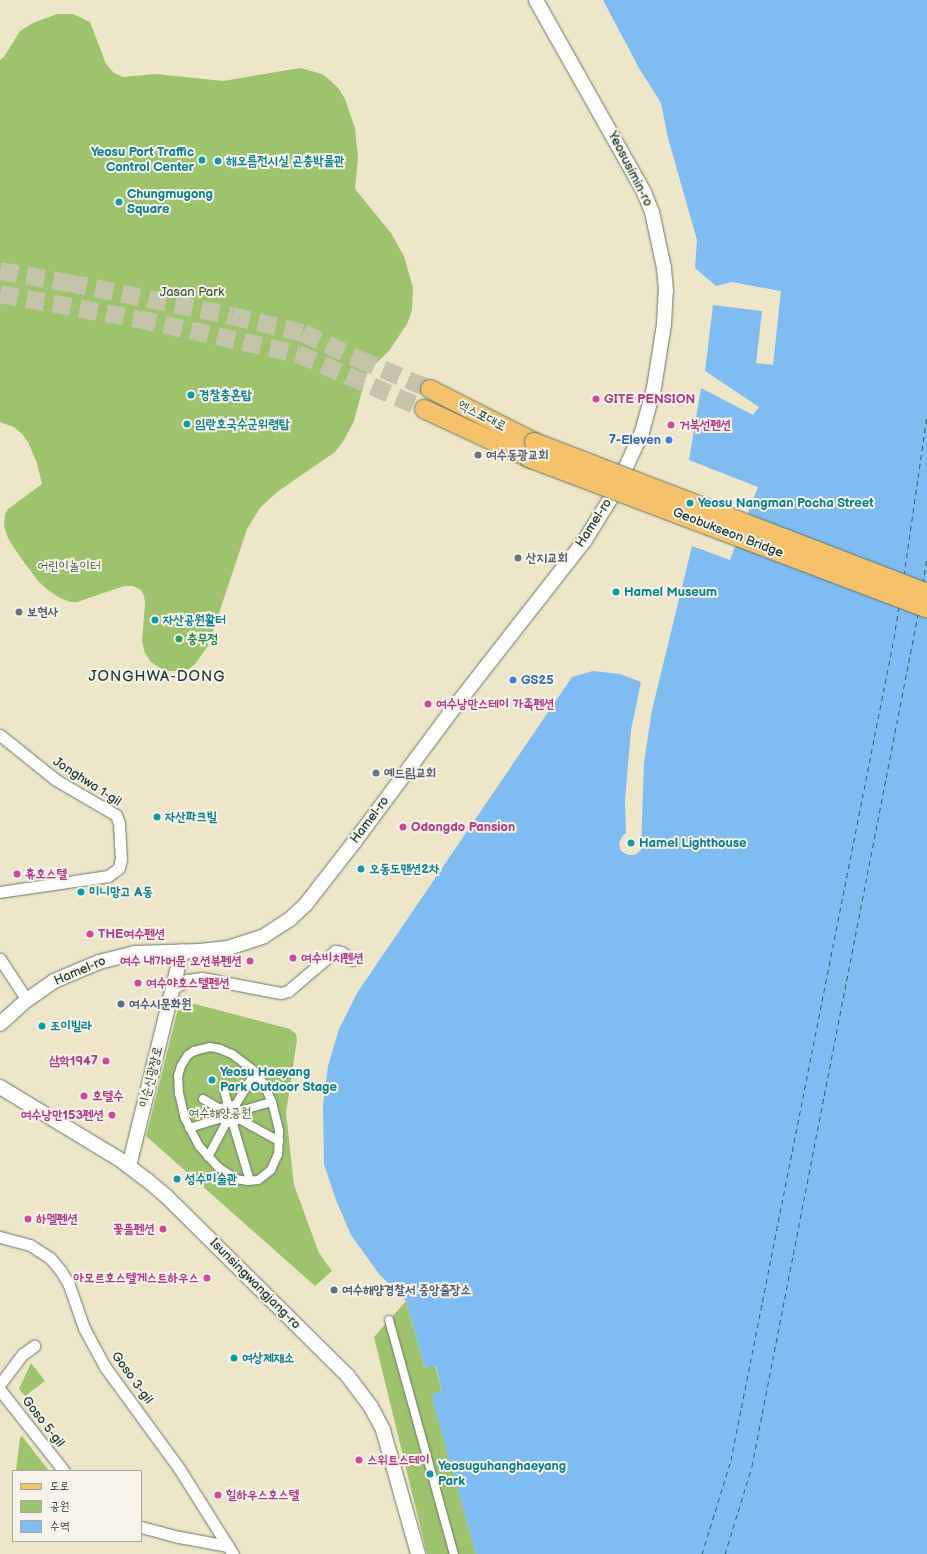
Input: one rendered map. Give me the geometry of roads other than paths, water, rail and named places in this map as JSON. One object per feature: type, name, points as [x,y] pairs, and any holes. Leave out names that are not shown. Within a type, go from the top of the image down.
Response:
[{"type":"main road","name":"엑스포대로","points":[[430,389],[531,450]]},
{"type":"main road","name":"엑스포대로","points":[[424,409],[531,450]]},
{"type":"main road","name":"Geobukseon Bridge","points":[[531,450],[927,593]]},
{"type":"main road","name":"Geobukseon Bridge","points":[[531,450],[927,608]]},
{"type":"street","name":"Yeosusimin-ro","points":[[536,0],[641,186],[652,212],[663,260],[666,291],[661,352],[647,415],[636,447],[625,470]]},
{"type":"street","name":"Hamel-ro","points":[[0,1024],[27,1000],[62,976],[108,959],[140,953],[219,950],[251,941],[278,928],[306,904],[453,709],[584,540],[602,515],[625,470]]},
{"type":"street","name":"Jonghwa 1-gil","points":[[0,735],[56,780],[116,815],[119,823],[121,859],[119,868],[108,876],[0,892]]},
{"type":"street","name":"이순신광장로","points":[[129,1166],[182,951]]},
{"type":"street","points":[[172,988],[187,980],[202,978],[281,994],[288,991],[335,951],[341,952],[353,960]]},
{"type":"street","points":[[0,959],[27,1000]]},
{"type":"street","points":[[203,1048],[220,1049],[238,1058],[255,1073],[272,1102],[278,1122],[280,1140],[276,1160],[272,1170],[263,1178],[250,1181],[236,1179],[208,1157],[199,1146],[189,1128],[180,1102],[178,1082],[180,1066],[188,1055],[203,1048]]},
{"type":"street","points":[[208,1157],[230,1114],[255,1073]]},
{"type":"street","name":"Isunsingwangjang-ro","points":[[0,1087],[129,1166],[166,1196],[352,1381],[371,1407],[383,1430],[418,1554]]},
{"type":"street","points":[[224,1090],[250,1181]]},
{"type":"street","points":[[203,1099],[280,1140]]},
{"type":"street","points":[[189,1128],[272,1102]]},
{"type":"street","name":"Goso 3-gil","points":[[0,1237],[18,1240],[30,1245],[50,1258],[61,1271],[69,1285],[84,1328],[105,1367],[180,1470],[230,1550]]},
{"type":"street","points":[[389,1320],[454,1554]]},
{"type":"street","points":[[0,1384],[23,1354],[34,1346]]},
{"type":"street","name":"Goso 5-gil","points":[[0,1390],[63,1470]]},
{"type":"street","points":[[142,1527],[230,1550]]},
{"type":"water","points":[[603,0],[927,0],[927,1554],[476,1554],[431,1395],[442,1391],[436,1366],[425,1368],[406,1301],[379,1274],[351,1235],[336,1200],[324,1164],[323,1105],[328,1066],[339,1029],[357,993],[572,677],[593,671],[620,674],[641,682],[631,730],[625,800],[626,833],[622,836],[619,844],[621,851],[628,855],[635,855],[641,850],[644,762],[652,710],[692,546],[730,560],[758,487],[689,460],[701,388],[753,415],[759,407],[705,371],[713,305],[762,311],[756,363],[773,365],[781,291],[732,282],[716,286],[695,268],[697,240],[668,138],[661,103],[639,68]]},
{"type":"tunnel","points":[[0,271],[69,283],[232,316],[303,333],[358,359],[430,389]]},
{"type":"tunnel","points":[[0,294],[138,319],[298,354],[424,409]]},
{"type":"place","name":"Yeosu Port Traffic Control Center","points":[[202,160]]},
{"type":"place","name":"해오름전시실 곤충박물관","points":[[218,161]]},
{"type":"place","name":"Chungmugong Square","points":[[119,202]]},
{"type":"place","name":"경찰충혼탑","points":[[191,395]]},
{"type":"place","name":"GITE PENSION","points":[[596,399]]},
{"type":"place","name":"임란호국수군위령탑","points":[[187,424]]},
{"type":"place","name":"거북선펜션","points":[[671,425]]},
{"type":"place","name":"7-Eleven","points":[[669,440]]},
{"type":"place","name":"여수동광교회","points":[[478,455]]},
{"type":"place","name":"Yeosu Nangman Pocha Street","points":[[690,503]]},
{"type":"place","name":"산지교회","points":[[518,558]]},
{"type":"place","name":"Hamel Museum","points":[[616,592]]},
{"type":"place","name":"보현사","points":[[19,612]]},
{"type":"place","name":"자산공원활터","points":[[155,620]]},
{"type":"place","name":"충무정","points":[[179,639]]},
{"type":"place","name":"GS25","points":[[513,680]]},
{"type":"place","name":"여수낭만스테이 가족펜션","points":[[428,704]]},
{"type":"place","name":"예드림교회","points":[[376,773]]},
{"type":"place","name":"자산파크빌","points":[[157,817]]},
{"type":"place","name":"Odongdo Pansion","points":[[403,827]]},
{"type":"place","name":"Hamel Lighthouse","points":[[631,843]]},
{"type":"place","name":"오동도맨션2차","points":[[361,869]]},
{"type":"place","name":"휴호스텔","points":[[17,874]]},
{"type":"place","name":"미니망고 A동","points":[[81,892]]},
{"type":"place","name":"THE여수펜션","points":[[90,934]]},
{"type":"place","name":"여수비치펜션","points":[[293,958]]},
{"type":"place","name":"여수 내가머문 오션뷰펜션","points":[[250,961]]},
{"type":"place","name":"여수야호스텔펜션","points":[[138,983]]},
{"type":"place","name":"여수시문화원","points":[[121,1004]]},
{"type":"place","name":"조이빌라","points":[[42,1026]]},
{"type":"place","name":"삼학1947","points":[[106,1061]]},
{"type":"place","name":"Yeosu Haeyang Park Outdoor Stage","points":[[212,1080]]},
{"type":"place","name":"호텔수","points":[[84,1096]]},
{"type":"place","name":"여수낭만153펜션","points":[[112,1115]]},
{"type":"place","name":"성수미술관","points":[[177,1179]]},
{"type":"place","name":"하멜펜션","points":[[28,1219]]},
{"type":"place","name":"꽃뜰펜션","points":[[163,1229]]},
{"type":"place","name":"아모르호스텔게스트하우스","points":[[207,1278]]},
{"type":"place","name":"여수해양경찰서 중앙출장소","points":[[334,1290]]},
{"type":"place","name":"여상제재소","points":[[234,1358]]},
{"type":"place","name":"스위트스테이","points":[[359,1460]]},
{"type":"place","name":"Yeosuguhanghaeyang Park","points":[[430,1474]]},
{"type":"place","name":"힐하우스호스텔","points":[[218,1495]]},
{"type":"district","name":"JONGHWA-DONG","points":[[157,677]]},
{"type":"park label","name":"Jasan Park","points":[[192,292]]},
{"type":"park label","name":"어린이놀이터","points":[[69,566]]},
{"type":"park label","name":"여수해양공원","points":[[220,1113]]}]
